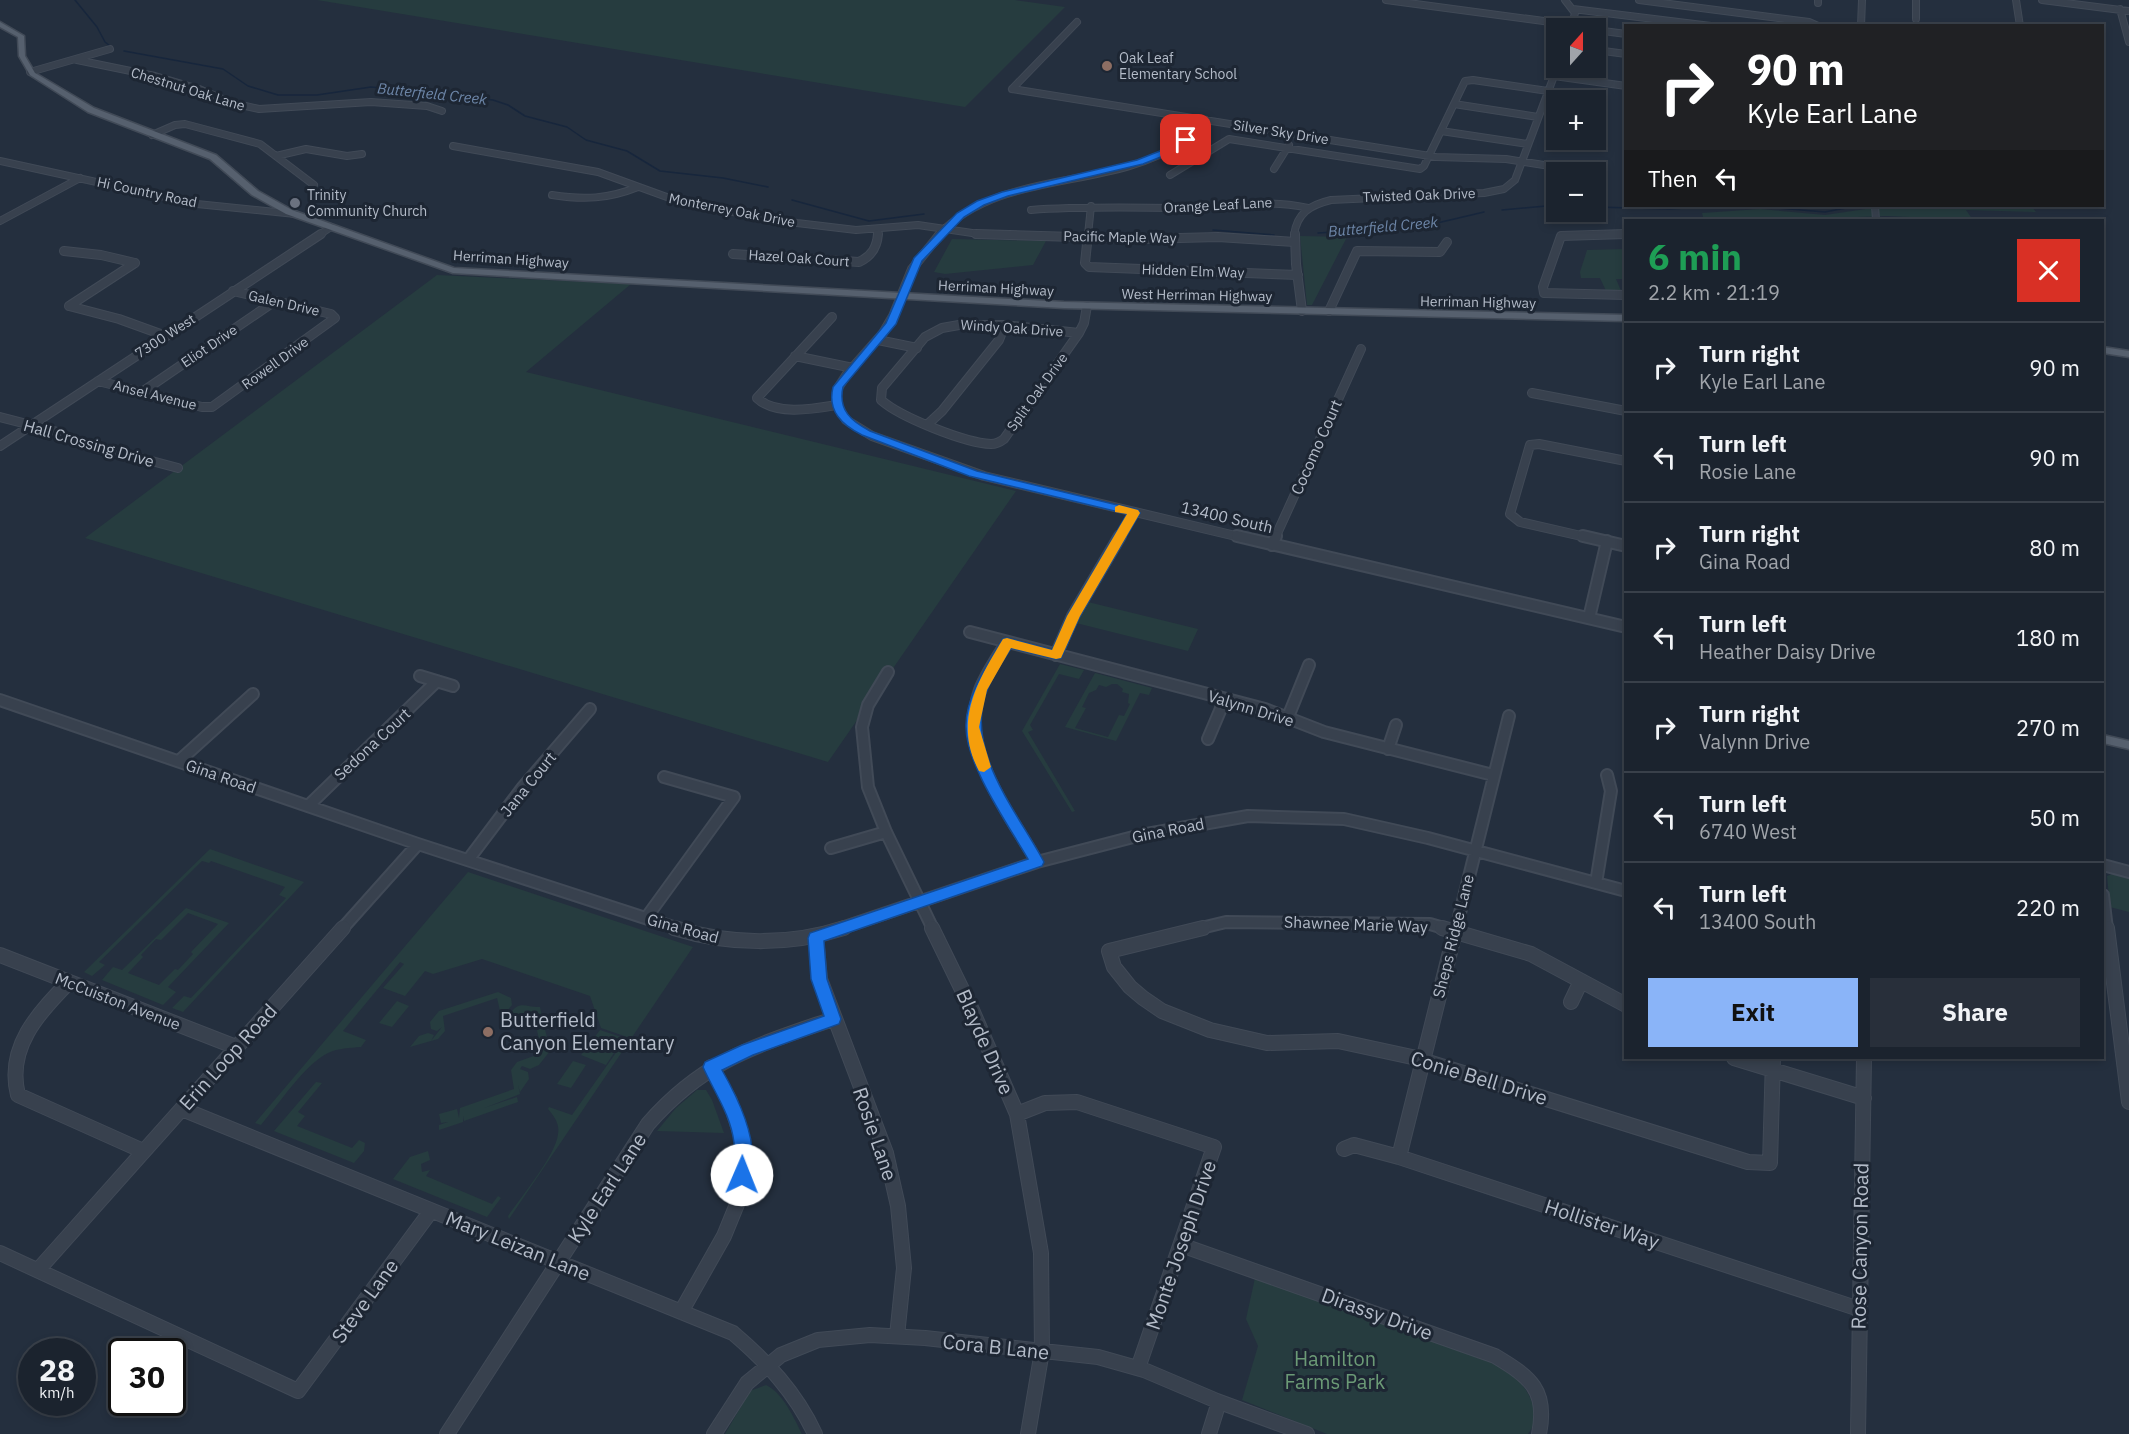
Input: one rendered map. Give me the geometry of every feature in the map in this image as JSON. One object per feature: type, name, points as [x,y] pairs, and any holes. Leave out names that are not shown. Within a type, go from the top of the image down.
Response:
[{"type":"main road","points":[[0,24],[21,36],[21,54],[30,72]]},
{"type":"main road","name":"Herriman Highway","points":[[30,72],[96,113],[216,159],[255,193],[295,214],[453,270],[1064,305]]},
{"type":"main road","name":"West Herriman Highway","points":[[1064,305],[1329,311]]},
{"type":"main road","name":"Herriman Highway","points":[[1329,311],[1624,318]]},
{"type":"main road","points":[[2104,350],[2129,354]]},
{"type":"main road","points":[[2104,739],[2129,745]]},
{"type":"street","points":[[1374,0],[1546,23]]},
{"type":"street","points":[[1386,0],[1546,23]]},
{"type":"street","points":[[1565,0],[1573,9],[1574,18]]},
{"type":"street","points":[[1639,0],[1814,24]]},
{"type":"street","points":[[1862,0],[1862,24]]},
{"type":"street","points":[[1916,0],[1916,19]]},
{"type":"street","points":[[2016,0],[2020,24]]},
{"type":"street","points":[[2042,0],[2129,10]]},
{"type":"street","points":[[1573,9],[1695,24]]},
{"type":"street","points":[[2120,9],[2129,42]]},
{"type":"street","name":"Silver Sky Drive","points":[[1077,22],[1012,89],[1429,156],[1522,161],[1546,165]]},
{"type":"street","points":[[1606,31],[1624,34]]},
{"type":"street","points":[[30,72],[110,49]]},
{"type":"street","points":[[1606,51],[1624,54]]},
{"type":"street","name":"Chestnut Oak Lane","points":[[77,60],[155,76],[199,89],[232,103],[259,109],[371,102],[427,106],[442,111]]},
{"type":"street","points":[[1568,78],[1624,86]]},
{"type":"street","points":[[1170,175],[1227,139],[1414,169],[1423,168],[1468,80],[1546,91]]},
{"type":"street","name":"Twisted Oak Drive","points":[[1308,208],[1343,198],[1495,192],[1514,183],[1546,96]]},
{"type":"street","points":[[1454,104],[1538,117]]},
{"type":"street","points":[[831,317],[759,394],[758,400],[764,404],[794,409],[837,405],[838,387],[893,320],[918,260],[945,229],[966,211],[999,196],[1133,164],[1161,154],[1186,140],[1206,120]]},
{"type":"street","points":[[152,135],[173,126],[185,124],[256,142],[314,185]]},
{"type":"street","points":[[1441,131],[1528,144]]},
{"type":"street","points":[[1274,169],[1295,135]]},
{"type":"street","name":"Monterrey Oak Drive","points":[[453,146],[598,172],[671,201],[797,223],[856,230],[914,225],[945,229]]},
{"type":"street","points":[[276,156],[306,149],[344,155],[362,154]]},
{"type":"street","name":"Hi Country Road","points":[[0,161],[197,204],[295,214]]},
{"type":"street","points":[[0,221],[80,178]]},
{"type":"street","points":[[552,195],[586,201],[600,200],[638,187]]},
{"type":"street","name":"Orange Leaf Lane","points":[[1031,210],[1091,206],[1182,209],[1268,202],[1308,208]]},
{"type":"street","points":[[1088,237],[1091,206]]},
{"type":"street","points":[[1302,311],[1295,242],[1297,221],[1308,208]]},
{"type":"street","name":"7300 West","points":[[0,446],[331,227]]},
{"type":"street","name":"Hazel Oak Court","points":[[733,254],[859,262],[865,260],[877,246],[879,239],[877,229]]},
{"type":"street","name":"Pacific Maple Way","points":[[945,229],[979,234],[1142,239],[1218,237],[1295,242]]},
{"type":"street","points":[[1624,234],[1561,236],[1543,287],[1544,293],[1624,298]]},
{"type":"street","name":"Hidden Elm Way","points":[[1088,237],[1085,263],[1087,267],[1298,275]]},
{"type":"street","points":[[1329,311],[1357,251],[1440,252],[1447,242]]},
{"type":"street","points":[[64,251],[101,255],[135,263],[69,306],[119,319],[166,336]]},
{"type":"street","name":"Galen Drive","points":[[233,291],[329,313],[335,317]]},
{"type":"street","name":"Eliot Drive","points":[[142,392],[275,301]]},
{"type":"street","name":"Split Oak Drive","points":[[928,424],[971,440],[998,443],[1004,439],[1086,322],[1087,306]]},
{"type":"street","name":"Rowell Drive","points":[[212,406],[335,317]]},
{"type":"street","name":"Windy Oak Drive","points":[[928,424],[892,410],[885,406],[880,397],[882,388],[930,333],[946,326],[1004,327],[1079,333]]},
{"type":"street","points":[[928,424],[942,411],[999,340],[1004,327]]},
{"type":"street","points":[[878,340],[917,348]]},
{"type":"street","name":"Cocomo Court","points":[[1272,545],[1361,349]]},
{"type":"street","points":[[795,356],[853,368]]},
{"type":"street","name":"Ansel Avenue","points":[[98,381],[202,407],[212,406]]},
{"type":"street","points":[[1532,393],[1624,411]]},
{"type":"street","name":"13400 South","points":[[837,405],[844,418],[861,431],[955,468],[996,480],[1624,627]]},
{"type":"street","name":"Hall Crossing Drive","points":[[0,417],[32,425],[73,440],[178,468]]},
{"type":"street","points":[[1624,461],[1532,444],[1528,447],[1510,512],[1512,518],[1520,522],[1624,545]]},
{"type":"street","points":[[1056,655],[1073,616],[1134,513]]},
{"type":"street","points":[[1589,618],[1607,541]]},
{"type":"street","name":"Valynn Drive","points":[[970,632],[1225,699],[1288,717],[1324,732],[1493,775]]},
{"type":"street","points":[[1007,642],[981,690],[973,727],[980,761],[1037,862]]},
{"type":"street","points":[[1288,717],[1309,665]]},
{"type":"street","name":"Blayde Drive","points":[[888,672],[868,705],[862,727],[868,787],[886,832],[972,1010],[1017,1114],[1041,1253],[1042,1352],[1028,1434]]},
{"type":"street","points":[[420,676],[453,686]]},
{"type":"street","name":"Sedona Court","points":[[308,806],[437,681]]},
{"type":"street","points":[[179,761],[254,694]]},
{"type":"street","points":[[1208,739],[1225,699]]},
{"type":"street","name":"Gina Road","points":[[0,700],[418,844],[703,936],[740,942],[816,938],[1037,862],[1141,835],[1248,816],[1344,819],[1624,890]]},
{"type":"street","name":"Jana Court","points":[[468,860],[523,787],[590,709]]},
{"type":"street","name":"Sheps Ridge Lane","points":[[1399,1157],[1509,716]]},
{"type":"street","points":[[1388,749],[1396,724]]},
{"type":"street","points":[[1596,883],[1611,791],[1607,775]]},
{"type":"street","points":[[646,918],[734,797],[664,777]]},
{"type":"street","points":[[831,848],[886,832]]},
{"type":"street","name":"Erin Loop Road","points":[[38,1270],[418,844]]},
{"type":"street","points":[[2104,865],[2129,872]]},
{"type":"street","points":[[2104,903],[2129,1102]]},
{"type":"street","name":"Shawnee Marie Way","points":[[1109,951],[1226,922],[1430,924],[1531,954],[1624,1004]]},
{"type":"street","name":"Rosie Lane","points":[[816,938],[819,979],[885,1153],[898,1206],[904,1268],[897,1336]]},
{"type":"street","name":"Conie Bell Drive","points":[[1109,951],[1114,966],[1130,987],[1143,998],[1162,1011],[1210,1030],[1267,1043],[1338,1041],[1422,1059],[1748,1162],[1770,1163],[1773,1064]]},
{"type":"street","name":"McCuiston Avenue","points":[[0,955],[236,1047]]},
{"type":"street","points":[[1571,1002],[1581,981]]},
{"type":"street","points":[[69,982],[17,1036],[7,1054],[7,1079],[18,1095],[143,1151]]},
{"type":"street","name":"Kyle Earl Lane","points":[[447,1434],[648,1124],[663,1105],[688,1082],[711,1067],[747,1050],[833,1019]]},
{"type":"street","points":[[1740,1059],[1773,1064],[1864,1098]]},
{"type":"street","name":"Rose Canyon Road","points":[[1858,1434],[1858,1309],[1864,1059]]},
{"type":"street","points":[[681,1312],[724,1236],[742,1192],[743,1142],[730,1101],[711,1067]]},
{"type":"street","name":"Monte Joseph Drive","points":[[1017,1114],[1045,1103],[1077,1102],[1214,1147],[1138,1368]]},
{"type":"street","name":"Mary Leizan Lane","points":[[182,1109],[733,1333],[768,1362],[806,1412],[815,1434]]},
{"type":"street","name":"Hollister Way","points":[[1344,1149],[1354,1145],[1399,1157],[1858,1309]]},
{"type":"street","name":"Steve Lane","points":[[38,1270],[298,1391],[431,1211]]},
{"type":"street","name":"Dirassy Drive","points":[[1180,1245],[1495,1356],[1520,1370],[1543,1401],[1544,1417],[1539,1434]]},
{"type":"street","points":[[0,1253],[38,1270]]},
{"type":"street","name":"Cora B Lane","points":[[714,1434],[732,1400],[752,1375],[768,1362],[797,1346],[834,1335],[897,1336],[1097,1357],[1138,1368],[1219,1402],[1307,1434]]},
{"type":"street","points":[[1209,1434],[1219,1402]]},
{"type":"green space","points":[[317,0],[1015,0],[1065,7],[965,107]]},
{"type":"green space","points":[[1879,207],[2032,207],[2036,212],[1966,210],[1972,219],[1887,216],[1746,219],[1703,217],[1702,213],[1760,209],[1825,215]]},
{"type":"green space","points":[[1300,236],[1347,237],[1312,305],[1307,305]]},
{"type":"green space","points":[[952,239],[1046,241],[1033,265],[945,274],[934,272]]},
{"type":"green space","points":[[1624,249],[1624,279],[1616,279],[1622,293],[1607,293],[1600,278],[1581,278],[1580,272],[1587,250]]},
{"type":"green space","points":[[437,275],[631,284],[526,372],[1016,491],[828,762],[85,538]]},
{"type":"green space","points":[[1088,602],[1198,629],[1188,651],[1076,623]]},
{"type":"green space","points":[[1060,664],[1084,670],[1079,679],[1059,674],[1030,725],[1033,730],[1028,732],[1075,811],[1072,812],[1022,731]]},
{"type":"green space","points":[[1095,673],[1152,688],[1149,695],[1140,693],[1116,741],[1065,727]],"holes":[[[1117,684],[1123,689],[1122,692],[1129,694],[1128,703],[1130,704],[1124,716],[1119,715],[1108,737],[1075,728],[1086,708],[1082,707],[1089,693],[1096,690],[1099,685],[1106,687]]]},
{"type":"green space","points":[[210,849],[304,882],[183,1012],[172,1008],[184,996],[191,998],[286,898],[279,895],[285,887],[211,861],[209,863],[202,861],[99,962],[105,965],[92,976],[84,972]]},
{"type":"green space","points":[[468,872],[693,947],[509,1219],[508,1216],[545,1164],[556,1143],[558,1127],[549,1107],[572,1115],[627,1037],[601,1028],[590,996],[482,959],[433,974],[425,971],[405,996],[383,988],[404,964],[400,962],[343,1031],[366,1040],[361,1047],[336,1050],[319,1059],[292,1086],[261,1125],[255,1123]]},
{"type":"green space","points":[[2115,873],[2129,877],[2129,912],[2110,907],[2107,876]]},
{"type":"green space","points":[[186,908],[229,923],[168,987],[176,992],[163,1005],[102,980],[113,967],[122,970]],"holes":[[[188,913],[218,924],[191,952],[193,954],[178,970],[175,969],[159,985],[128,973],[156,939],[161,940]]]},
{"type":"green space","points":[[498,992],[511,998],[512,1005],[507,1011],[511,1012],[521,1005],[540,1007],[550,1051],[539,1065],[530,1069],[522,1066],[520,1069],[528,1072],[529,1079],[520,1092],[518,1085],[520,1094],[484,1108],[517,1097],[518,1102],[464,1121],[463,1116],[463,1122],[439,1130],[439,1125],[448,1122],[441,1123],[439,1114],[457,1109],[459,1118],[460,1108],[514,1089],[511,1070],[517,1062],[542,1053],[533,1012],[511,1019],[501,1015],[497,998],[443,1016],[445,1031],[438,1039],[431,1041],[442,1027],[437,1031],[431,1029],[430,1022],[439,1011]]},
{"type":"green space","points":[[397,1001],[409,1006],[392,1027],[379,1023]]},
{"type":"green space","points":[[600,1030],[624,1038],[606,1065],[581,1055]]},
{"type":"green space","points":[[428,1033],[434,1035],[431,1041],[410,1047],[419,1036]]},
{"type":"green space","points":[[573,1061],[586,1065],[571,1088],[557,1084]]},
{"type":"green space","points":[[316,1082],[322,1083],[298,1112],[305,1116],[297,1126],[352,1148],[359,1140],[365,1143],[364,1151],[354,1163],[274,1131]]},
{"type":"green space","points":[[697,1090],[706,1090],[724,1133],[657,1131],[676,1108]]},
{"type":"green space","points":[[428,1151],[430,1160],[421,1164],[422,1172],[430,1170],[426,1176],[492,1204],[498,1196],[501,1198],[487,1217],[393,1179],[410,1157]]},
{"type":"green space","name":"Hamilton Farms Park","points":[[1255,1278],[1506,1368],[1519,1381],[1530,1398],[1535,1416],[1533,1425],[1528,1434],[1327,1434],[1242,1400],[1258,1346],[1246,1319]]},
{"type":"green space","points":[[766,1385],[783,1400],[802,1434],[725,1434],[750,1391]]},
{"type":"waterway","name":"Butterfield Creek","points":[[75,0],[110,46]]},
{"type":"waterway","name":"Butterfield Creek","points":[[124,51],[223,69],[248,86],[278,95],[317,95],[371,87],[493,100],[508,105],[525,116],[567,127],[586,140],[627,151],[660,171],[723,178],[768,187]]},
{"type":"waterway","name":"Butterfield Creek","points":[[792,200],[869,221],[924,214]]},
{"type":"waterway","name":"Butterfield Creek","points":[[1502,210],[1546,206]]},
{"type":"waterway","name":"Butterfield Creek","points":[[1606,207],[1669,209],[1702,207]]},
{"type":"waterway","name":"Butterfield Creek","points":[[1766,207],[1825,212],[1851,207]]},
{"type":"waterway","name":"Butterfield Creek","points":[[1318,233],[1351,231],[1381,224],[1433,224],[1484,212]]},
{"type":"waterway","name":"Butterfield Creek","points":[[1213,230],[1274,235]]},
{"type":"slow traffic","points":[[984,767],[980,761],[973,727],[981,690],[1007,642],[1056,655],[1073,616],[1134,513],[1119,509]]},
{"type":"place","name":"Oak Leaf Elementary School","points":[[1107,66]]},
{"type":"place","name":"Trinity Community Church","points":[[295,203]]},
{"type":"place","name":"Butterfield Canyon Elementary","points":[[488,1032]]},
{"type":"route","points":[[742,1175],[743,1142],[730,1101],[711,1067],[747,1050],[833,1019],[819,979],[816,938],[1037,862],[980,761],[973,727],[981,690],[1007,642],[1056,655],[1073,616],[1134,513],[974,474],[866,433],[851,425],[839,412],[836,397],[838,387],[844,377],[891,324],[911,271],[918,260],[947,226],[960,215],[980,203],[1005,194],[1140,162],[1168,151],[1186,140]]}]
